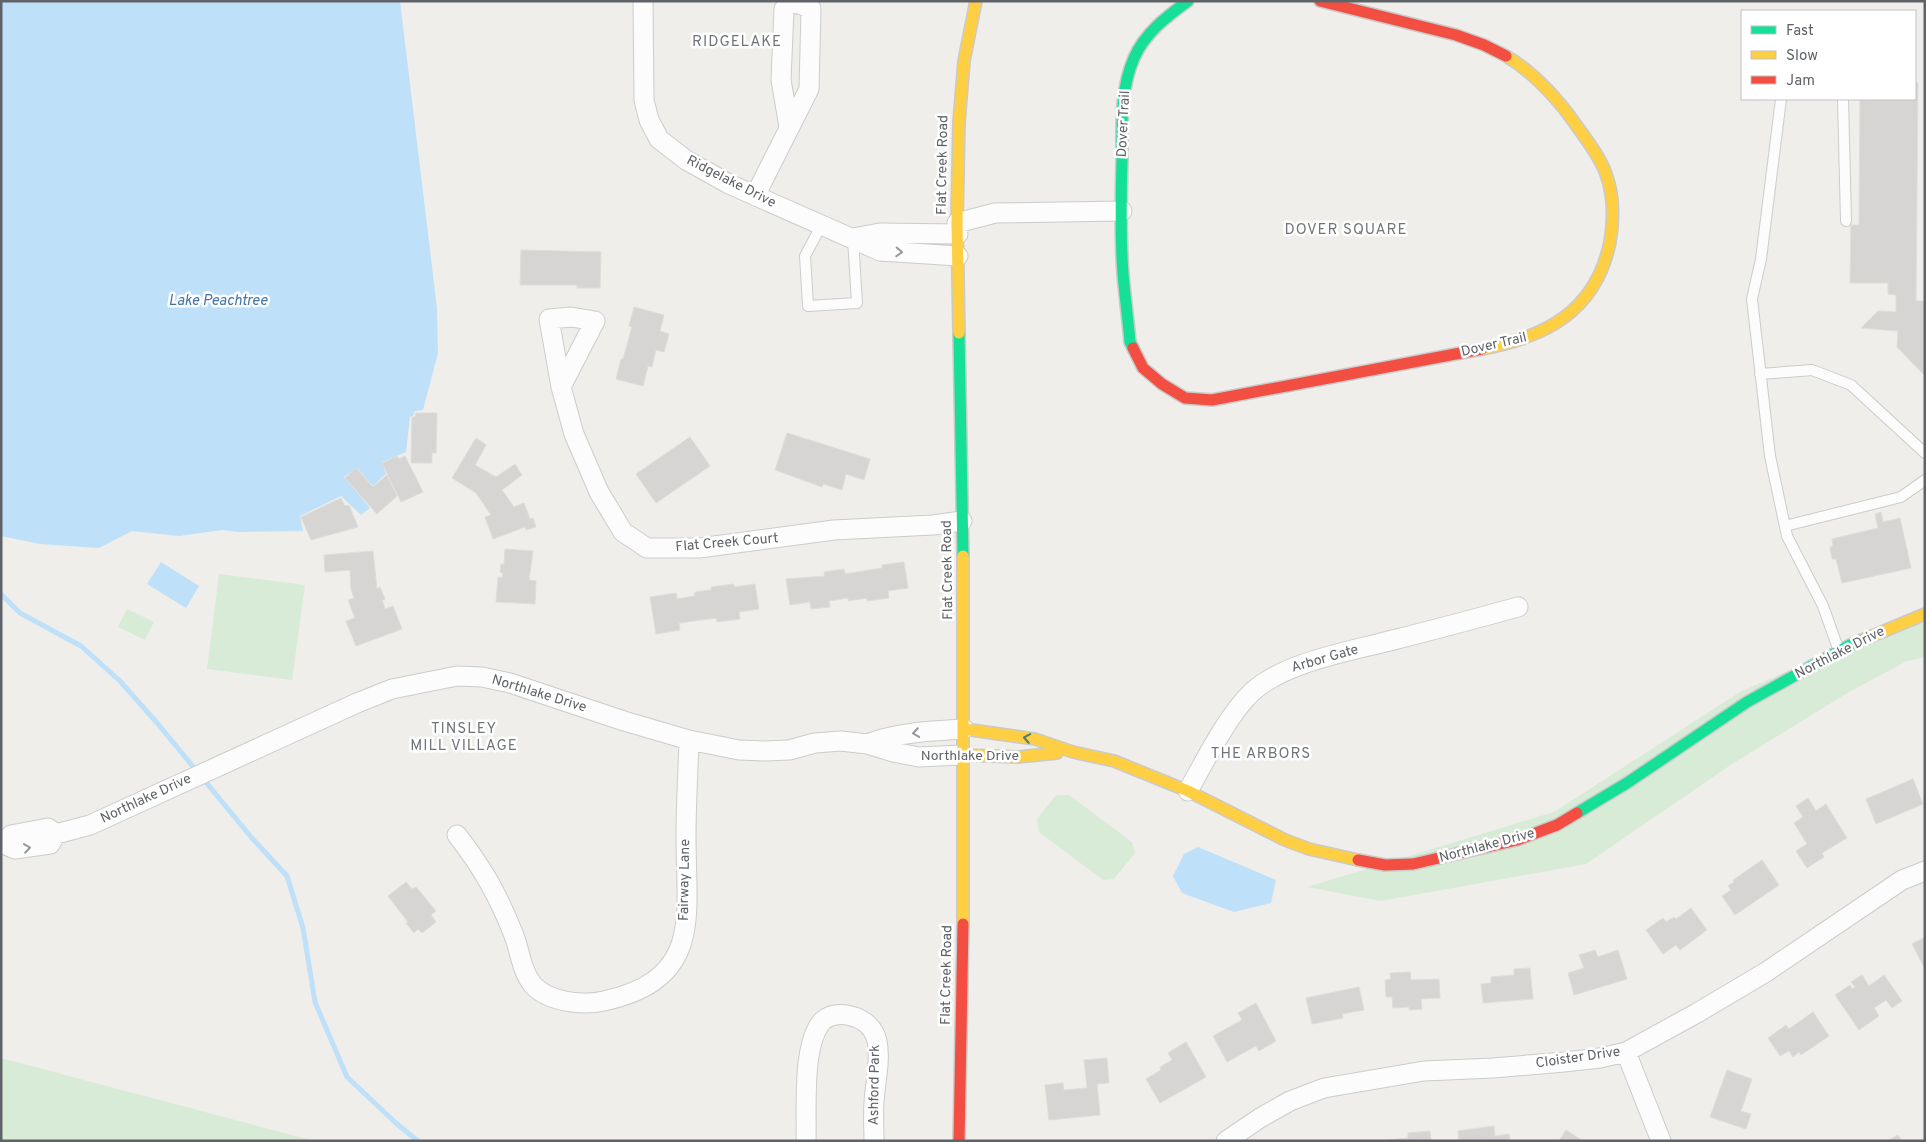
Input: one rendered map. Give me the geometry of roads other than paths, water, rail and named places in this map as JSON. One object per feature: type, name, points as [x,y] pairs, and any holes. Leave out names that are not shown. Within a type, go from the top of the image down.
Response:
[{"type":"street","name":"Ridgelake Drive","points":[[642,1],[644,100],[649,120],[659,139],[686,160],[755,196],[880,251],[958,256]]},
{"type":"street","name":"Flat Creek Road","points":[[959,1141],[964,852],[962,755],[964,729],[957,228],[959,122],[964,61],[976,1]]},
{"type":"street","name":"Dover Trail","points":[[1188,1],[1167,16],[1148,34],[1134,58],[1126,83],[1122,110],[1123,274],[1130,342],[1143,368],[1162,384],[1186,398],[1212,400],[1500,346],[1535,335],[1559,322],[1581,304],[1597,280],[1609,254],[1612,202],[1606,174],[1584,135],[1552,96],[1510,59],[1482,44],[1425,26],[1320,1]]},
{"type":"street","points":[[755,196],[809,89],[811,9],[800,4],[789,3],[784,9],[781,80],[789,127]]},
{"type":"street","points":[[853,238],[880,233],[957,228],[995,213],[1122,211]]},
{"type":"street","name":"Flat Creek Court","points":[[561,387],[574,434],[599,492],[623,532],[647,548],[699,548],[834,530],[962,521]]},
{"type":"street","name":"Arbor Gate","points":[[1188,791],[1235,714],[1251,693],[1268,680],[1287,670],[1332,656],[1518,607]]},
{"type":"street","name":"Northlake Drive","points":[[867,744],[884,738],[964,729],[1035,739],[1074,752],[1114,761],[1188,791],[1285,840],[1309,849],[1341,857],[1385,864],[1413,864],[1440,860],[1490,845],[1517,840],[1557,825],[1627,783],[1747,702],[1839,652],[1900,623],[1925,614]]},
{"type":"street","name":"Northlake Drive","points":[[2,844],[11,835],[48,828],[56,834],[90,825],[356,703],[392,689],[456,676],[482,677],[510,683],[689,740],[739,750],[764,752],[789,750],[824,742],[841,741],[867,744],[919,757],[962,755],[1018,757],[1074,752]]},
{"type":"street","name":"Fairway Lane","points":[[457,835],[479,864],[494,890],[514,935],[526,974],[533,985],[543,994],[582,1003],[603,1002],[648,986],[663,975],[673,960],[681,943],[686,923],[688,897],[686,838],[689,740]]},
{"type":"street","name":"Cloister Drive","points":[[1226,1141],[1290,1101],[1324,1088],[1424,1071],[1564,1062],[1600,1058],[1626,1052],[1766,972],[1902,880],[1925,871]]},
{"type":"street","name":"Ashford Park","points":[[806,1141],[808,1066],[813,1040],[821,1022],[833,1015],[845,1014],[857,1017],[868,1024],[877,1040],[878,1060],[874,1102],[874,1141]]},
{"type":"street","points":[[1626,1052],[1661,1141]]},
{"type":"lane","points":[[1780,100],[1761,260],[1752,299],[1760,374],[1770,456],[1785,526],[1788,536],[1823,606],[1839,652]]},
{"type":"lane","points":[[1843,100],[1846,221]]},
{"type":"lane","points":[[821,226],[805,256],[808,306],[857,303],[853,238]]},
{"type":"lane","points":[[1760,374],[1812,370],[1851,385],[1925,453]]},
{"type":"lane","points":[[1785,526],[1901,497],[1925,480]]},
{"type":"water","name":"Lake Peachtree","points":[[1,1],[400,1],[437,308],[438,353],[423,410],[415,411],[413,416],[410,417],[406,452],[382,462],[386,474],[373,486],[357,468],[344,477],[370,508],[361,515],[341,496],[300,516],[303,531],[238,532],[222,530],[179,536],[132,531],[99,548],[40,544],[1,536]]},
{"type":"water","points":[[161,562],[199,586],[186,608],[147,584]]},
{"type":"water","points":[[1198,847],[1276,880],[1271,903],[1234,912],[1182,893],[1173,876],[1184,854]]},
{"type":"waterway","points":[[1,594],[20,613],[81,646],[120,681],[251,837],[287,876],[303,928],[315,1002],[347,1077],[418,1141]]},
{"type":"district","name":"RIDGELAKE","points":[[737,42]]},
{"type":"district","name":"DOVER SQUARE","points":[[1346,230]]},
{"type":"district","name":"TINSLEY MILL VILLAGE","points":[[464,738]]},
{"type":"district","name":"THE ARBORS","points":[[1261,754]]}]
